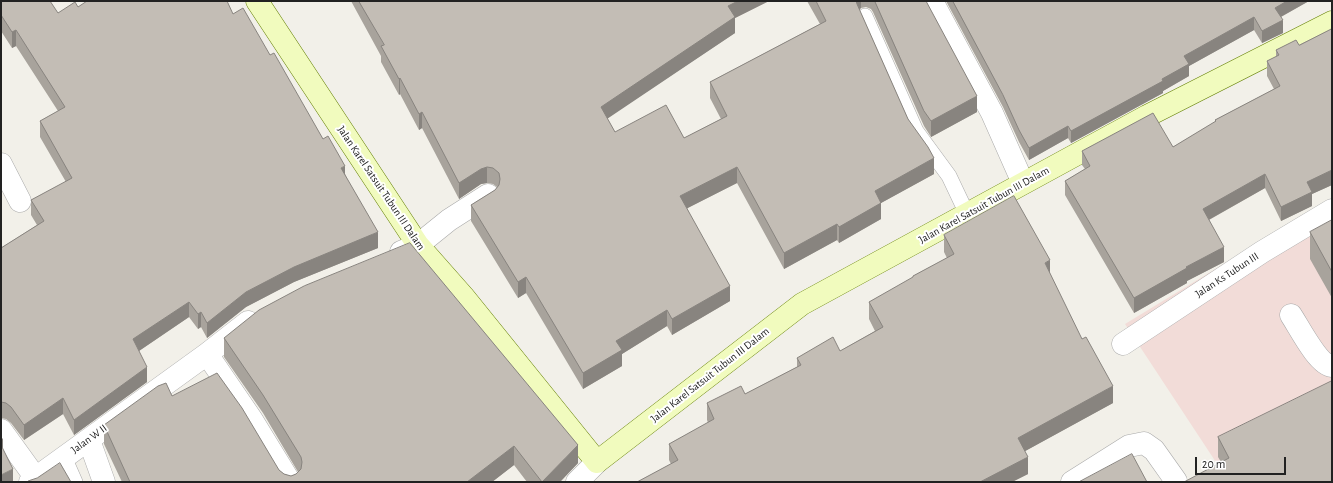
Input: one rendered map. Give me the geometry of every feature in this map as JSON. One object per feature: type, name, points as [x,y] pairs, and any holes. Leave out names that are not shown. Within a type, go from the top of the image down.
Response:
[{"type":"street","points":[[932,1],[992,113],[1023,183]]},
{"type":"street","name":"Jalan Karel Satsuit Tubun III Dalam","points":[[262,3],[418,246],[463,296],[597,462],[802,304],[1147,116],[1332,22]]},
{"type":"street","points":[[1,164],[20,201]]},
{"type":"street","points":[[383,260],[418,246],[448,220],[488,196]]},
{"type":"street","name":"Jalan Ks Tubun III","points":[[1123,344],[1262,252],[1332,210]]},
{"type":"street","name":"Jalan W II","points":[[33,479],[207,354],[252,318],[266,311]]},
{"type":"street","points":[[1291,315],[1318,358],[1329,366],[1332,366]]},
{"type":"street","points":[[207,354],[252,420],[290,482]]},
{"type":"street","points":[[1,430],[33,479]]},
{"type":"street","points":[[89,440],[104,482]]},
{"type":"street","points":[[1072,482],[1129,446],[1144,443],[1154,450],[1176,481]]},
{"type":"street","points":[[577,482],[597,462]]},
{"type":"lane","points":[[865,16],[916,131],[949,176],[967,214]]},
{"type":"lane","points":[[64,457],[75,482]]},
{"type":"shaded area","points":[[1332,198],[1332,482],[1229,482],[1125,324]]},
{"type":"building","points":[[1,1],[50,1],[58,13],[75,2],[78,7],[87,1],[227,1],[233,14],[243,8],[270,55],[274,53],[323,139],[328,136],[345,166],[341,168],[378,232],[294,267],[246,292],[207,323],[201,312],[198,314],[189,302],[133,339],[147,367],[74,420],[63,398],[24,425],[11,407],[6,403],[1,402],[1,248],[44,221],[31,200],[72,178],[40,121],[65,107],[16,30],[12,32],[1,15]]},
{"type":"building","points":[[359,1],[738,1],[728,6],[735,17],[601,107],[615,132],[666,105],[684,138],[727,116],[710,82],[826,21],[816,1],[856,1],[908,119],[934,158],[875,191],[881,203],[839,227],[837,224],[784,253],[737,167],[680,196],[730,286],[672,319],[667,310],[616,341],[622,350],[583,373],[526,277],[518,282],[471,205],[495,190],[499,185],[499,173],[493,168],[487,167],[481,169],[459,183],[422,112],[419,114],[400,78],[399,79],[381,46],[384,45]]},
{"type":"building","points":[[875,1],[926,1],[977,96],[931,121],[924,111]]},
{"type":"building","points":[[953,1],[1287,1],[1275,8],[1283,20],[1262,31],[1254,17],[1184,56],[1189,64],[1162,79],[1163,81],[1071,131],[1068,126],[1029,148],[1003,95]]},
{"type":"building","points":[[1332,29],[1332,170],[1307,182],[1312,192],[1281,207],[1265,174],[1203,209],[1224,247],[1186,267],[1187,268],[1134,298],[1065,181],[1090,166],[1082,151],[1153,113],[1173,147],[1216,121],[1215,120],[1280,86],[1267,61],[1279,55],[1276,50],[1296,40],[1299,45]]},
{"type":"building","points":[[1014,196],[1050,260],[1045,263],[1082,339],[1086,337],[1113,386],[1018,438],[1028,457],[980,482],[637,482],[678,460],[669,444],[714,419],[707,403],[741,386],[745,394],[801,365],[797,358],[833,337],[840,351],[883,327],[869,302],[954,254],[944,235]]},
{"type":"building","points":[[1332,220],[1332,272],[1310,232]]},
{"type":"building","points":[[410,243],[578,445],[542,482],[514,446],[467,482],[130,482],[104,425],[158,386],[166,383],[172,396],[217,373],[242,408],[279,470],[284,474],[291,476],[296,474],[301,469],[301,457],[263,395],[224,338],[259,310],[304,286]]},
{"type":"building","points":[[1332,381],[1332,482],[1184,482],[1229,458],[1218,437]]},
{"type":"building","points":[[1,445],[13,469],[1,475]]},
{"type":"building","points":[[1132,454],[1147,482],[1079,482]]},
{"type":"building","points":[[60,463],[71,482],[28,482],[37,478]]}]
